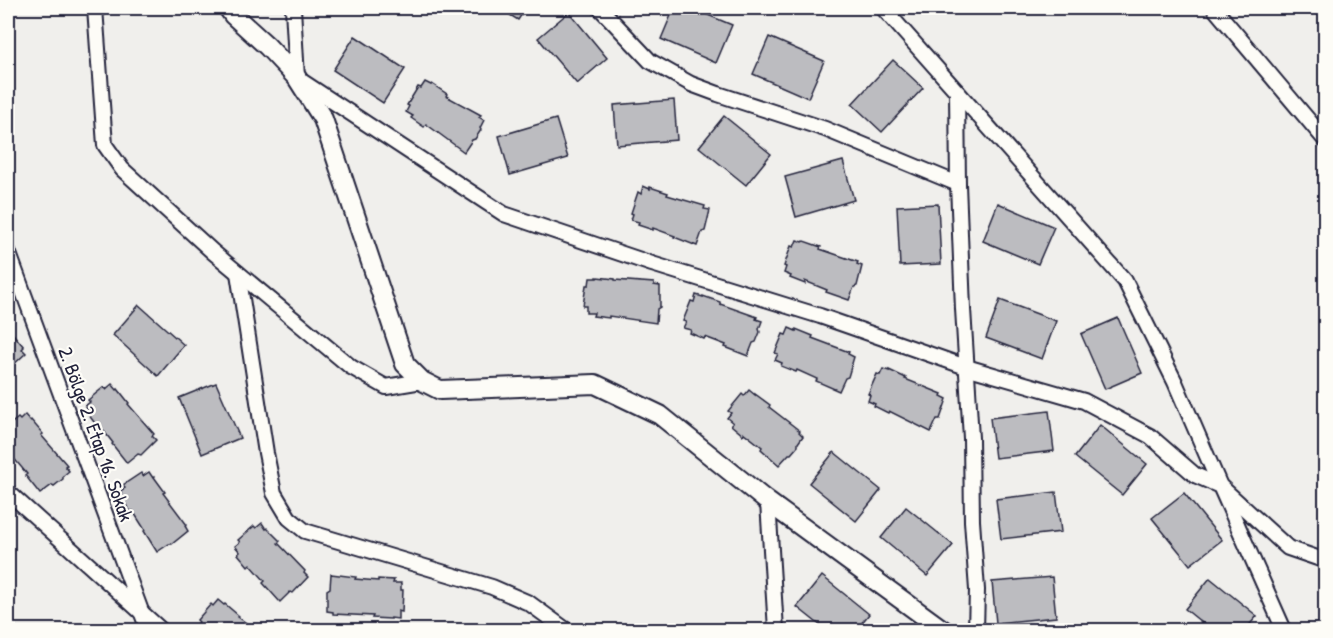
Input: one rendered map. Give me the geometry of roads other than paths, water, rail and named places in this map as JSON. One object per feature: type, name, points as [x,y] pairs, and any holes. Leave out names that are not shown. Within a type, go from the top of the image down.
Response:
[{"type":"street","points":[[95,8],[105,146],[122,169],[213,252],[351,368],[386,387],[422,381]]},
{"type":"street","points":[[228,8],[297,78],[323,119],[405,364],[422,381],[440,390],[595,384],[660,415],[768,502],[944,630]]},
{"type":"street","points":[[293,8],[297,78]]},
{"type":"street","points":[[600,8],[650,62],[691,84],[825,129],[958,184]]},
{"type":"street","points":[[883,8],[1125,281],[1175,382],[1284,630]]},
{"type":"street","points":[[1214,8],[1326,141]]},
{"type":"street","points":[[297,78],[504,214],[652,264],[820,316],[966,367],[1084,401],[1150,436],[1195,475],[1220,486],[1288,548],[1326,561]]},
{"type":"street","points":[[957,92],[958,184],[971,438],[976,630]]},
{"type":"street","name":"2. Bölge 2. Etap 16. Sokak","points":[[8,251],[147,630]]},
{"type":"street","points":[[238,273],[274,493],[289,518],[305,531],[492,587],[529,603],[566,630]]},
{"type":"street","points":[[8,492],[161,630]]},
{"type":"street","points":[[768,502],[776,630]]}]
